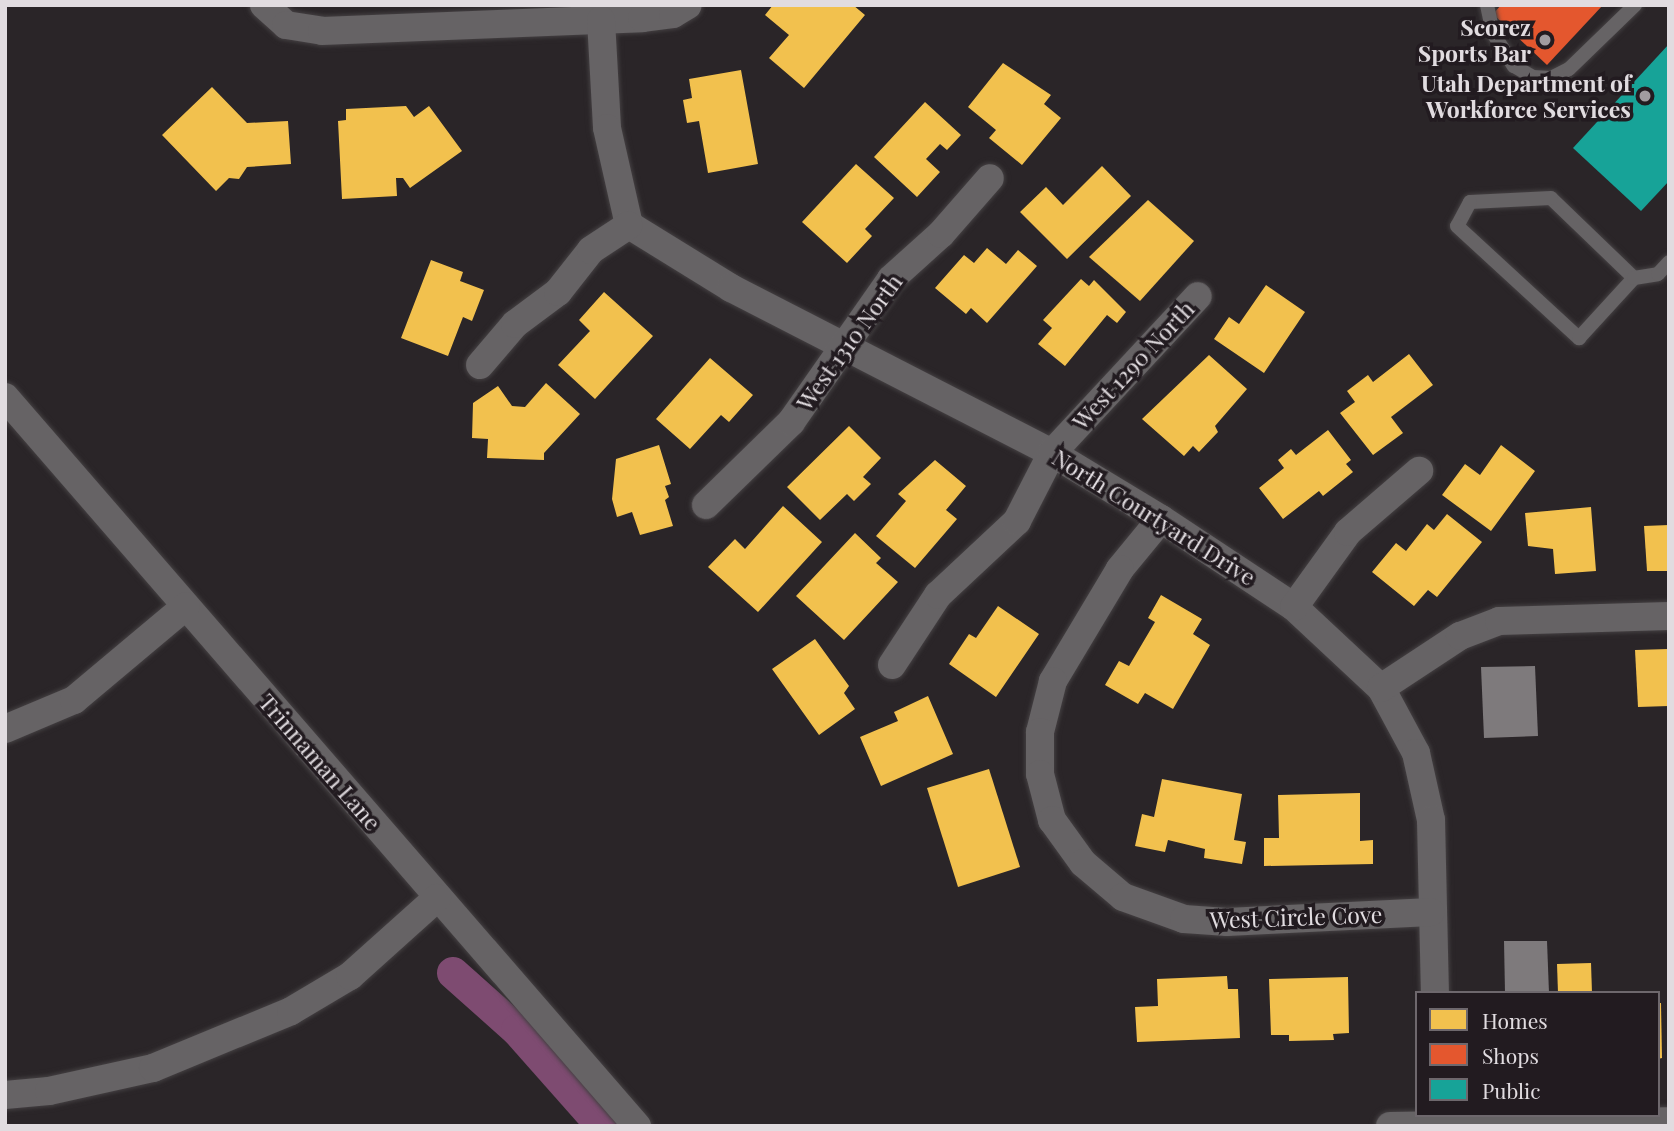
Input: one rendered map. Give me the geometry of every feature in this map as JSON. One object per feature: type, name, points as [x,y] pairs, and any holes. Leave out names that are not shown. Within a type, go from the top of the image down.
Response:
[{"type":"street","points":[[264,5],[286,25],[323,31],[601,20],[673,14],[688,5]]},
{"type":"street","points":[[480,365],[515,324],[558,292],[591,250],[629,225],[607,128],[601,20]]},
{"type":"street","name":"West 1310 North","points":[[706,505],[791,422],[891,279],[941,234],[990,178]]},
{"type":"street","name":"North Courtyard Drive","points":[[629,225],[731,288],[1052,453],[1161,519],[1294,607],[1381,688],[1416,753],[1428,807],[1435,991]]},
{"type":"street","name":"West 1290 North","points":[[892,666],[937,595],[1017,521],[1052,453],[1198,296]]},
{"type":"street","name":"Trinnaman Lane","points":[[5,397],[638,1126]]},
{"type":"street","points":[[1294,607],[1348,532],[1419,471]]},
{"type":"street","name":"West Circle Cove","points":[[1161,519],[1083,626],[1053,681],[1040,732],[1040,774],[1052,820],[1083,863],[1123,897],[1184,919],[1227,922],[1431,912]]},
{"type":"street","points":[[5,729],[74,700],[186,606]]},
{"type":"street","points":[[1381,688],[1460,636],[1499,621],[1669,616]]},
{"type":"street","points":[[5,1095],[49,1091],[153,1068],[291,1012],[350,976],[438,898]]},
{"type":"street","points":[[1390,1126],[1442,1120],[1669,1121]]},
{"type":"lane","points":[[1487,5],[1493,33],[1514,66],[1533,76],[1550,78],[1569,69],[1635,5]]},
{"type":"lane","points":[[1634,278],[1551,198],[1470,202],[1457,226],[1579,338],[1634,278],[1658,274],[1669,261]]},
{"type":"building: Homes","points":[[773,5],[853,5],[865,15],[804,88],[769,58],[789,35],[765,15]]},
{"type":"building: Homes","points":[[1003,63],[1051,95],[1044,104],[1061,118],[1022,165],[989,138],[996,130],[968,107]]},
{"type":"building: Homes","points":[[741,70],[758,164],[708,173],[699,121],[687,123],[683,100],[692,98],[689,79]]},
{"type":"building: Homes","points":[[212,87],[247,123],[288,121],[291,164],[247,167],[239,179],[229,178],[216,191],[162,135]]},
{"type":"building: Homes","points":[[925,102],[961,135],[947,150],[940,144],[926,159],[940,172],[917,197],[874,157]]},
{"type":"building: Homes","points":[[406,106],[414,117],[429,106],[462,151],[410,188],[403,178],[396,178],[397,196],[342,199],[338,121],[346,120],[346,109]]},
{"type":"building: Homes","points":[[856,164],[894,198],[865,229],[872,236],[847,263],[802,222]]},
{"type":"building: Homes","points":[[1102,166],[1131,196],[1067,259],[1020,212],[1046,187],[1063,205]]},
{"type":"building: Homes","points":[[1148,200],[1194,241],[1140,301],[1089,257]]},
{"type":"building: Homes","points":[[987,248],[1006,264],[1018,250],[1037,266],[987,323],[971,308],[966,314],[935,288],[964,255],[974,263]]},
{"type":"building: Homes","points":[[431,260],[463,272],[460,281],[484,290],[472,321],[463,317],[448,356],[401,338]]},
{"type":"building: Homes","points":[[1081,279],[1089,286],[1094,280],[1126,312],[1117,323],[1107,315],[1065,366],[1038,344],[1052,328],[1043,320]]},
{"type":"building: Homes","points":[[1266,285],[1305,312],[1264,373],[1214,339],[1229,317],[1239,324]]},
{"type":"building: Homes","points":[[604,292],[653,336],[595,399],[558,365],[590,331],[579,320]]},
{"type":"building: Homes","points":[[1409,354],[1433,385],[1391,417],[1403,433],[1373,455],[1340,413],[1355,402],[1347,391],[1368,375],[1373,382]]},
{"type":"building: Homes","points":[[1209,355],[1247,389],[1215,426],[1218,432],[1199,452],[1193,446],[1184,456],[1142,419]]},
{"type":"building: Homes","points":[[710,358],[753,395],[729,422],[721,415],[690,449],[656,419]]},
{"type":"building: Homes","points":[[546,383],[580,414],[544,453],[544,460],[487,458],[488,439],[472,438],[473,403],[498,386],[512,406],[525,407]]},
{"type":"building: Homes","points":[[849,426],[881,458],[863,477],[871,484],[854,501],[847,494],[820,520],[787,487]]},
{"type":"building: Homes","points":[[1328,430],[1351,460],[1346,464],[1353,472],[1323,496],[1319,491],[1283,519],[1259,488],[1284,468],[1278,460],[1291,449],[1296,455]]},
{"type":"building: Homes","points":[[659,445],[671,484],[665,486],[669,497],[665,500],[673,526],[640,535],[632,512],[617,517],[612,499],[616,459]]},
{"type":"building: Homes","points":[[1501,445],[1535,471],[1491,531],[1442,495],[1465,464],[1480,475]]},
{"type":"building: Homes","points":[[935,460],[966,486],[946,510],[957,519],[915,568],[876,536],[906,501],[898,494]]},
{"type":"building: Homes","points":[[783,506],[822,542],[758,612],[708,567],[735,539],[745,549]]},
{"type":"building: Homes","points":[[1591,507],[1596,571],[1555,574],[1553,549],[1528,546],[1525,513]]},
{"type":"building: Homes","points":[[1447,514],[1482,542],[1437,597],[1428,590],[1414,606],[1372,572],[1396,543],[1406,551],[1427,524],[1434,530]]},
{"type":"building: Homes","points":[[1669,525],[1669,571],[1647,571],[1644,526]]},
{"type":"building: Homes","points":[[855,533],[881,558],[876,563],[898,582],[844,640],[796,596]]},
{"type":"building: Homes","points":[[1161,595],[1202,619],[1193,634],[1210,645],[1173,709],[1145,693],[1138,704],[1105,685],[1119,661],[1129,666],[1155,622],[1148,618]]},
{"type":"building: Homes","points":[[998,606],[1039,634],[996,697],[949,664],[969,634],[976,638]]},
{"type":"building: Homes","points":[[815,639],[849,686],[844,693],[855,709],[819,735],[772,669]]},
{"type":"building: Homes","points":[[1669,649],[1669,706],[1638,707],[1635,650]]},
{"type":"building: Homes","points":[[928,696],[953,754],[881,786],[860,737],[898,721],[894,712]]},
{"type":"building: Homes","points":[[989,769],[1020,867],[958,887],[927,788]]},
{"type":"building: Homes","points":[[1162,779],[1242,794],[1234,840],[1246,842],[1242,864],[1204,858],[1205,849],[1168,840],[1165,852],[1135,846],[1142,814],[1154,817]]},
{"type":"building: Homes","points":[[1360,793],[1360,841],[1373,840],[1373,864],[1264,866],[1264,838],[1279,838],[1278,795]]},
{"type":"building: Homes","points":[[1591,963],[1592,991],[1558,991],[1557,964]]},
{"type":"building: Homes","points":[[1227,976],[1228,989],[1238,989],[1240,1038],[1137,1042],[1135,1007],[1158,1006],[1157,979]]},
{"type":"building: Homes","points":[[1348,977],[1349,1033],[1333,1034],[1334,1040],[1289,1041],[1289,1035],[1271,1035],[1269,979]]},
{"type":"building: Homes","points":[[1660,1003],[1661,1003],[1660,1058]]},
{"type":"building: Shops","name":"Scorez Sports Bar","points":[[1501,5],[1603,5],[1547,65],[1493,14]]},
{"type":"building: Public","name":"Utah Department of Workforce Services","points":[[1669,44],[1669,181],[1641,211],[1573,148]]},
{"type":"building: Other","points":[[1535,666],[1538,736],[1484,738],[1481,667]]},
{"type":"building: Other","points":[[1504,941],[1547,941],[1549,991],[1505,991]]},
{"type":"waterway","points":[[453,973],[517,1030],[602,1126]]},
{"type":"place","name":"Scorez Sports Bar","points":[[1545,40]]},
{"type":"place","name":"Utah Department of Workforce Services","points":[[1645,96]]}]
